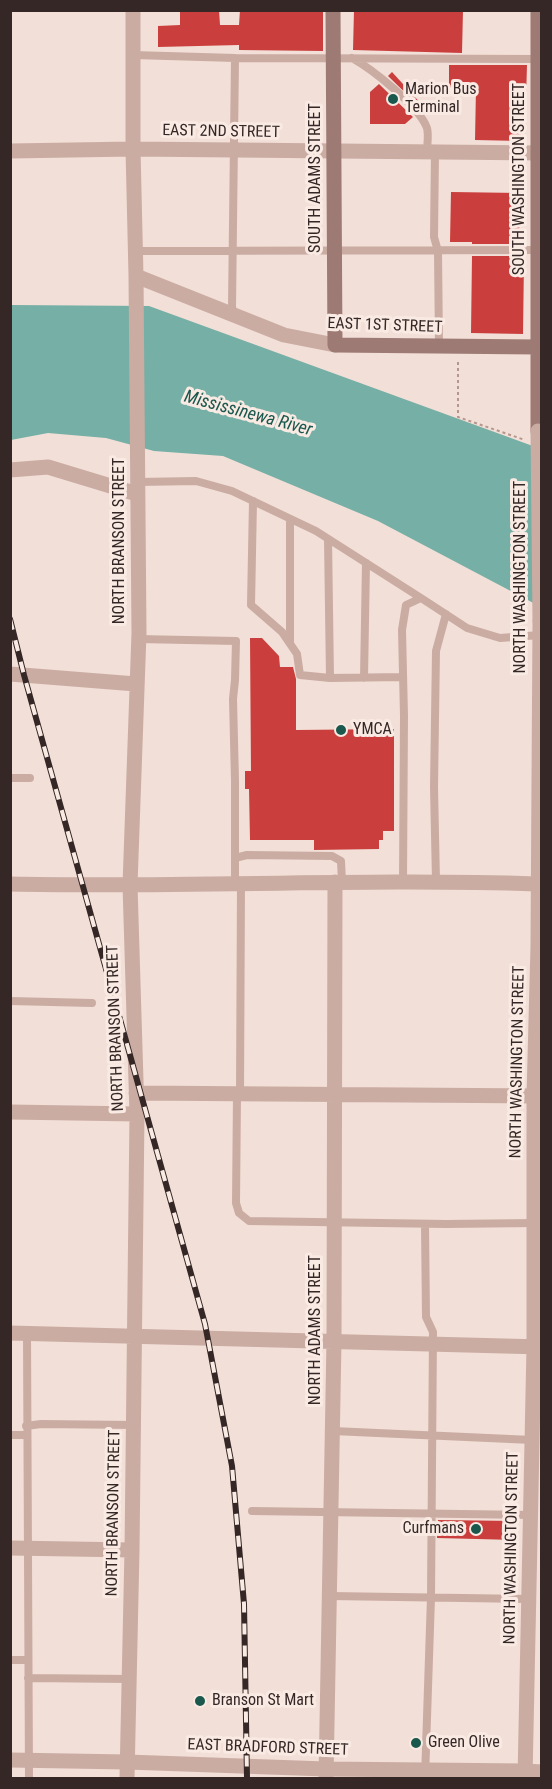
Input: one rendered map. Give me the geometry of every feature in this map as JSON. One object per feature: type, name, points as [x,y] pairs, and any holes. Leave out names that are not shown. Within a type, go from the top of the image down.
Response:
[{"type":"main road","name":"SOUTH ADAMS STREET","points":[[333,10],[335,345]]},
{"type":"main road","name":"SOUTH WASHINGTON STREET","points":[[538,10],[539,347]]},
{"type":"main road","name":"EAST 1ST STREET","points":[[335,345],[539,347]]},
{"type":"main road","name":"NORTH WASHINGTON STREET","points":[[537,435],[539,347]]},
{"type":"street","name":"NORTH BRANSON STREET","points":[[127,1779],[137,1114],[130,885],[138,639],[133,10]]},
{"type":"street","name":"EAST 2ND STREET","points":[[10,151],[133,149],[540,153]]},
{"type":"street","name":"EAST 1ST STREET","points":[[136,276],[284,335],[335,345]]},
{"type":"street","name":"NORTH WASHINGTON STREET","points":[[525,1775],[532,1440],[538,1347],[538,1260],[534,1223],[540,946],[537,884],[541,676],[537,435]]},
{"type":"street","points":[[10,470],[48,467],[137,483]]},
{"type":"street","points":[[10,674],[136,684]]},
{"type":"street","points":[[10,884],[130,885],[436,881],[537,884]]},
{"type":"street","name":"NORTH ADAMS STREET","points":[[326,1774],[333,1431],[334,1095],[338,882]]},
{"type":"street","points":[[136,1093],[538,1096]]},
{"type":"street","points":[[10,1112],[137,1114]]},
{"type":"street","points":[[10,1333],[538,1347]]},
{"type":"street","points":[[10,1548],[132,1550]]},
{"type":"street","name":"EAST BRADFORD STREET","points":[[10,1761],[127,1761],[326,1774],[525,1775],[542,1772]]},
{"type":"lane","points":[[133,55],[235,58],[538,59]]},
{"type":"lane","points":[[349,57],[382,78],[418,114],[428,129],[434,237],[438,251],[439,346]]},
{"type":"lane","points":[[234,315],[232,307],[235,58]]},
{"type":"lane","points":[[135,251],[540,250]]},
{"type":"lane","points":[[137,483],[196,481],[232,491],[328,539],[467,628],[500,638],[540,628]]},
{"type":"lane","points":[[253,501],[251,605],[282,632],[297,654],[300,675],[330,678],[403,677]]},
{"type":"lane","points":[[290,519],[290,644]]},
{"type":"lane","points":[[328,539],[330,678]]},
{"type":"lane","points":[[364,678],[366,563]]},
{"type":"lane","points":[[403,882],[402,630],[406,605],[422,598]]},
{"type":"lane","points":[[436,881],[434,787],[436,651],[446,614]]},
{"type":"lane","points":[[138,639],[236,641],[233,699],[239,975],[236,1203],[239,1213],[249,1221],[534,1223]]},
{"type":"lane","points":[[10,778],[30,778]]},
{"type":"lane","points":[[235,858],[247,855],[332,856],[341,861],[338,882]]},
{"type":"lane","points":[[10,1001],[92,1003]]},
{"type":"lane","points":[[424,1224],[426,1317],[433,1332],[425,1774]]},
{"type":"lane","points":[[27,1334],[29,1779]]},
{"type":"lane","points":[[10,1435],[41,1424],[134,1425]]},
{"type":"lane","points":[[333,1431],[532,1440]]},
{"type":"lane","points":[[252,1511],[531,1515]]},
{"type":"lane","points":[[330,1596],[529,1599]]},
{"type":"lane","points":[[10,1660],[28,1660]]},
{"type":"lane","points":[[28,1677],[129,1679]]},
{"type":"path","points":[[458,362],[458,417],[537,435]]},
{"type":"water","name":"Mississinewa River","points":[[11,305],[149,306],[541,449],[541,607],[378,521],[223,456],[154,451],[106,438],[48,433],[11,440]]},
{"type":"building","points":[[180,10],[219,10],[220,25],[239,25],[240,10],[323,10],[323,51],[239,50],[239,45],[158,47],[158,26],[180,25]]},
{"type":"building","points":[[354,10],[463,10],[462,53],[353,50]]},
{"type":"building","points":[[449,65],[527,65],[526,99],[522,100],[521,141],[475,140],[476,88],[449,88]]},
{"type":"building","points":[[392,72],[424,107],[422,109],[388,76]]},
{"type":"building","points":[[379,84],[413,117],[405,124],[370,124],[370,92]]},
{"type":"building","points":[[451,192],[520,193],[519,244],[450,242]]},
{"type":"building","points":[[472,256],[519,256],[519,259],[524,259],[523,334],[471,333]]},
{"type":"building","points":[[250,638],[262,638],[279,656],[280,667],[293,667],[296,679],[296,730],[394,729],[394,831],[383,831],[383,840],[379,840],[379,849],[314,850],[314,840],[250,840],[249,789],[245,789],[245,771],[251,771]]},
{"type":"building","name":"Curfmans","points":[[438,1520],[515,1521],[516,1540],[437,1538]]},
{"type":"railway","points":[[10,619],[205,1324],[232,1466],[244,1604],[247,1778]]},
{"type":"place","name":"Marion Bus Terminal","points":[[393,99]]},
{"type":"place","name":"YMCA","points":[[341,730]]},
{"type":"place","name":"Curfmans","points":[[476,1529]]},
{"type":"place","name":"Branson St Mart","points":[[200,1701]]},
{"type":"place","name":"Green Olive","points":[[416,1743]]}]
